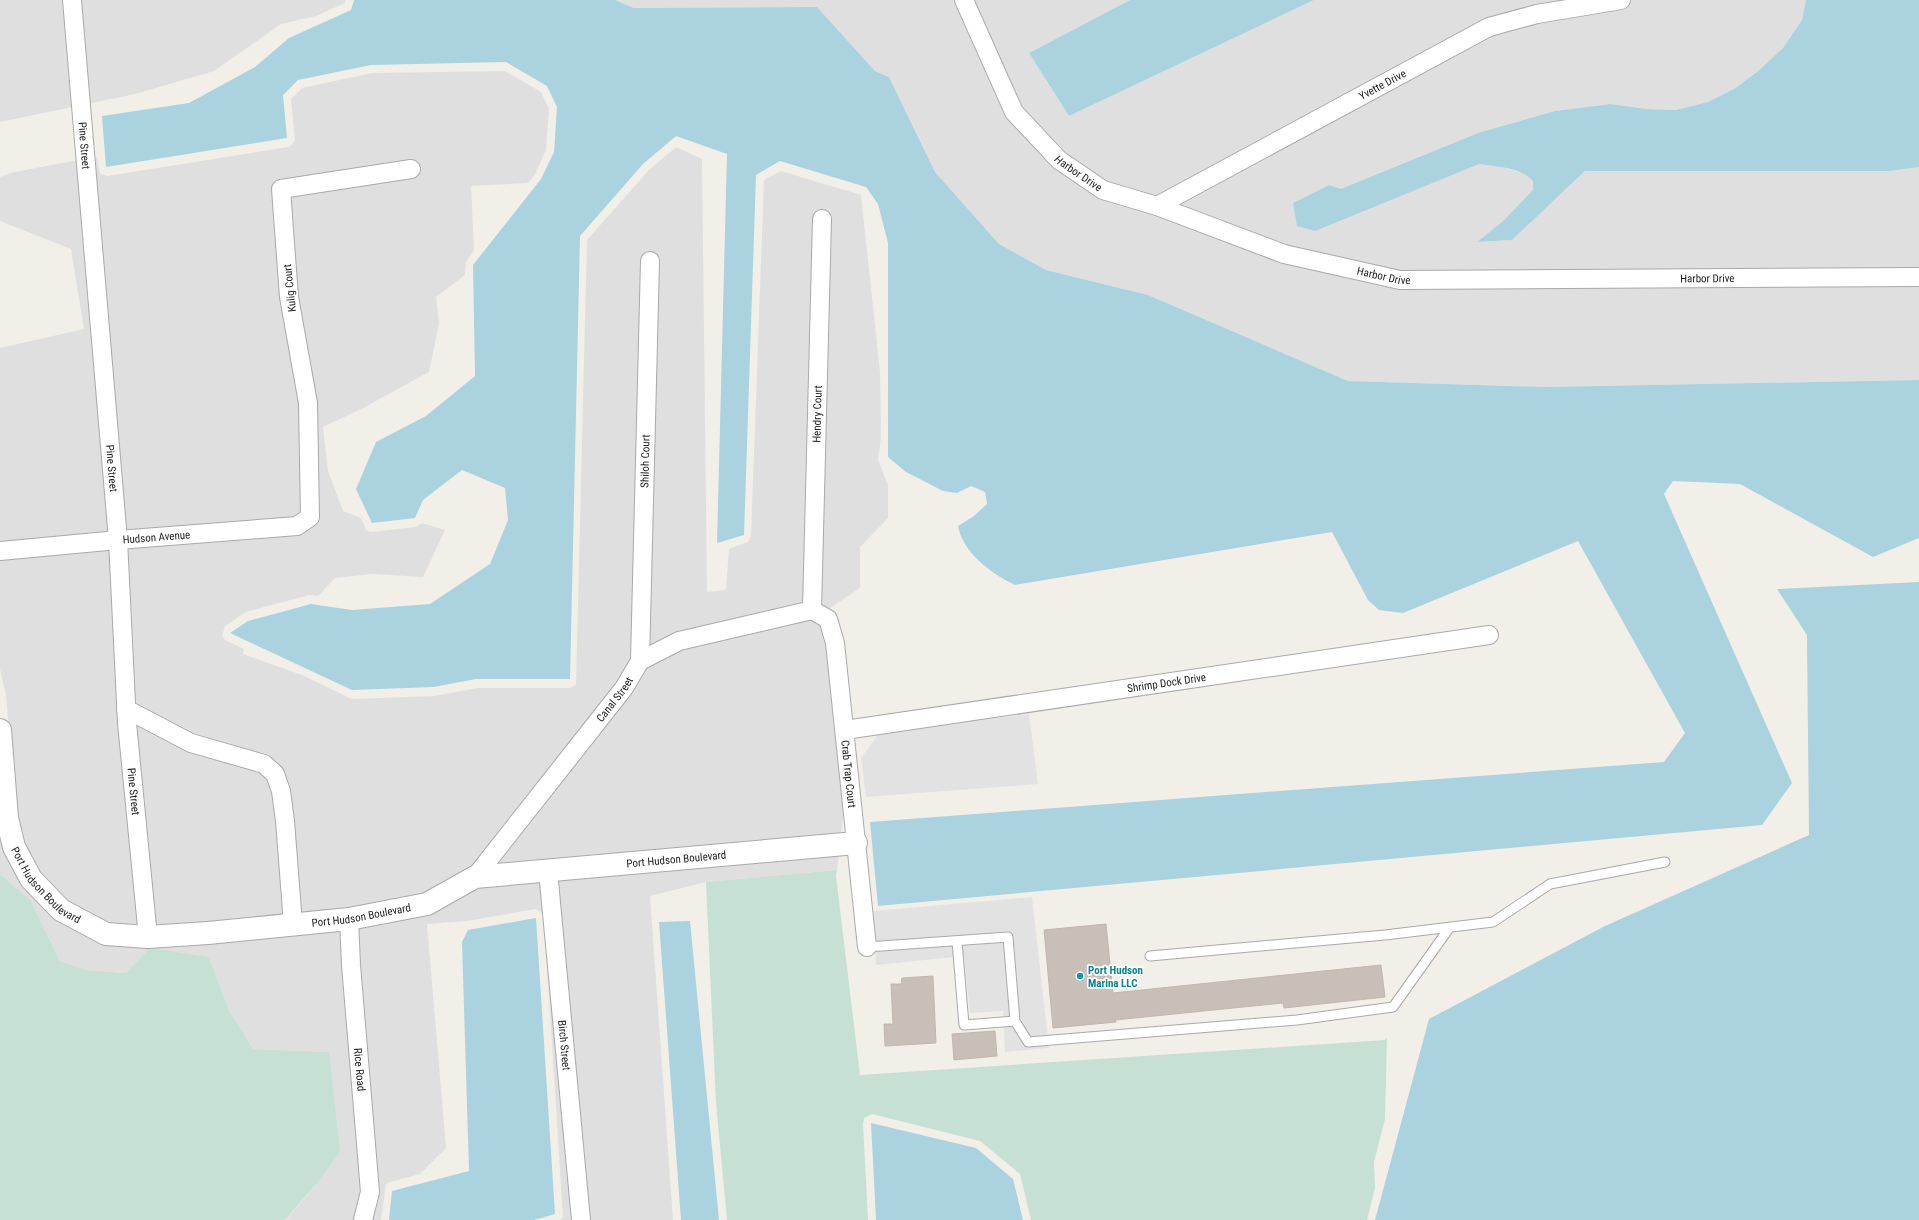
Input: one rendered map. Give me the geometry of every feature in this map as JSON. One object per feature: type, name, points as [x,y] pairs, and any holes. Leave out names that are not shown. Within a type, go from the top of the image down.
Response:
[{"type":"street","name":"Pine Street","points":[[72,0],[118,540],[126,709],[148,937]]},
{"type":"street","name":"Harbor Drive","points":[[964,0],[1014,112],[1059,160],[1103,190],[1157,206],[1284,254],[1400,280],[1919,277]]},
{"type":"street","name":"Yvette Drive","points":[[1157,206],[1489,27],[1537,14],[1621,0]]},
{"type":"street","name":"Kulig Court","points":[[310,517],[308,403],[289,297],[281,189],[411,169]]},
{"type":"street","name":"Hendry Court","points":[[812,610],[822,219]]},
{"type":"street","name":"Shiloh Court","points":[[640,661],[650,261]]},
{"type":"street","name":"Hudson Avenue","points":[[0,552],[118,540],[297,526],[310,517]]},
{"type":"street","points":[[640,661],[679,641],[812,610]]},
{"type":"street","name":"Crab Trap Court","points":[[812,610],[828,619],[835,643],[867,947]]},
{"type":"street","name":"Shrimp Dock Drive","points":[[845,730],[1489,635]]},
{"type":"street","name":"Canal Street","points":[[475,877],[624,688],[640,661]]},
{"type":"street","points":[[126,709],[191,743],[264,764],[275,774],[281,791],[285,821],[293,924]]},
{"type":"street","name":"Port Hudson Boulevard","points":[[0,730],[7,818],[14,847],[31,879],[61,910],[106,934],[148,937],[208,933],[350,919],[427,904],[475,877],[856,843]]},
{"type":"street","name":"Birch Street","points":[[548,871],[581,1220]]},
{"type":"street","name":"Rice Road","points":[[350,919],[351,965],[370,1192],[363,1220]]},
{"type":"lane","points":[[1150,956],[1493,922],[1550,884],[1665,862]]},
{"type":"lane","points":[[867,947],[1008,937],[1015,1020],[1028,1042],[1297,1020],[1393,1007],[1450,927]]},
{"type":"lane","points":[[957,940],[964,1025],[1015,1020]]},
{"type":"shaded area","points":[[0,0],[345,0],[345,3],[316,16],[281,24],[214,71],[135,94],[0,122]]},
{"type":"shaded area","points":[[615,0],[1130,0],[1029,53],[1069,116],[1314,0],[1806,0],[1802,20],[1783,48],[1757,72],[1734,89],[1708,102],[1676,110],[1647,109],[1610,104],[1555,111],[1478,133],[1341,190],[1329,185],[1293,203],[1479,164],[1501,166],[1529,176],[1534,180],[1533,190],[1502,222],[1478,242],[1512,240],[1585,171],[1890,171],[1919,167],[1919,380],[1545,387],[1348,381],[1148,295],[1046,270],[999,244],[935,172],[889,77],[875,71],[817,7],[634,8]]},
{"type":"shaded area","points":[[505,71],[541,92],[549,109],[546,150],[535,174],[528,183],[471,186],[474,250],[466,262],[465,275],[436,297],[439,323],[429,372],[363,408],[323,427],[328,471],[343,511],[361,518],[366,530],[370,532],[416,527],[422,523],[445,530],[423,577],[373,574],[335,578],[318,596],[309,595],[246,612],[225,626],[222,636],[225,640],[244,649],[243,654],[302,675],[352,699],[435,696],[477,688],[570,688],[576,685],[587,240],[649,170],[676,147],[702,159],[707,592],[726,590],[729,549],[748,542],[751,536],[764,180],[781,171],[861,195],[880,372],[881,437],[878,460],[888,485],[888,518],[860,547],[860,588],[821,614],[831,676],[844,809],[841,834],[424,894],[348,909],[207,923],[148,926],[108,923],[66,901],[38,872],[23,843],[16,816],[6,695],[0,669],[0,348],[84,329],[71,249],[0,221],[0,177],[10,173],[93,157],[97,157],[100,173],[107,176],[288,147],[292,145],[295,140],[291,99],[302,88],[372,73]]},
{"type":"shaded area","points":[[1029,714],[1038,784],[866,797],[861,758],[876,738],[876,731]]},
{"type":"shaded area","points":[[0,827],[23,884],[133,946],[477,887],[839,855],[837,870],[706,882],[650,896],[673,1220],[560,1220],[563,1217],[544,918],[540,911],[535,909],[467,921],[427,924],[446,1148],[420,1174],[386,1184],[381,1220],[286,1220],[316,1184],[329,1052],[253,1049],[229,1010],[209,957],[135,964],[126,973],[87,970],[60,961],[31,901],[0,874]]},
{"type":"shaded area","points":[[1032,897],[1049,1048],[1005,1052],[1003,1011],[970,1013],[964,956],[876,965],[873,911]]},
{"type":"green space","points":[[837,870],[836,876],[860,1075],[1385,1040],[1387,1038],[1385,1119],[1374,1162],[1375,1188],[1367,1220],[1031,1220],[1020,1174],[980,1141],[872,1114],[864,1118],[863,1124],[868,1220],[727,1220],[716,1103],[706,882]]},
{"type":"green space","points":[[0,874],[31,901],[60,961],[87,970],[126,973],[150,948],[209,957],[229,1010],[253,1049],[329,1052],[340,1152],[316,1184],[285,1220],[0,1220]]},
{"type":"water","points":[[354,0],[615,0],[634,8],[817,7],[875,71],[889,77],[935,172],[999,244],[1046,270],[1148,295],[1348,381],[1545,387],[1919,380],[1919,538],[1873,557],[1740,484],[1673,481],[1664,494],[1792,783],[1762,825],[878,906],[870,822],[1664,762],[1685,733],[1578,541],[1403,613],[1379,610],[1368,600],[1332,532],[1015,585],[997,575],[972,554],[961,536],[958,526],[974,516],[987,504],[985,492],[971,486],[957,493],[943,491],[906,472],[888,457],[888,243],[878,204],[866,187],[780,161],[756,175],[744,535],[717,543],[727,154],[676,136],[643,164],[580,236],[570,679],[476,679],[434,687],[352,690],[230,633],[248,621],[311,604],[352,610],[430,604],[490,564],[508,520],[505,488],[462,470],[423,500],[415,518],[372,523],[356,489],[376,442],[426,416],[475,376],[473,265],[541,179],[554,152],[557,107],[547,86],[506,62],[371,65],[298,80],[283,95],[287,138],[106,167],[102,116],[189,103],[255,67],[289,38],[351,10]]},
{"type":"water","points":[[1130,0],[1314,0],[1069,116],[1029,53]]},
{"type":"water","points":[[1806,0],[1919,0],[1919,167],[1890,171],[1585,171],[1512,240],[1477,242],[1502,222],[1533,190],[1533,181],[1522,173],[1508,168],[1479,164],[1315,231],[1297,226],[1293,203],[1329,185],[1341,189],[1478,133],[1555,111],[1610,104],[1647,109],[1676,110],[1708,102],[1734,89],[1757,72],[1783,48],[1802,20]]},
{"type":"water","points":[[1919,582],[1919,1220],[1375,1220],[1429,1019],[1605,926],[1809,835],[1807,635],[1777,589]]},
{"type":"water","points":[[536,918],[555,1214],[534,1220],[389,1220],[392,1191],[469,1171],[462,942],[468,930]]},
{"type":"water","points":[[690,921],[719,1220],[681,1220],[659,922]]},
{"type":"water","points":[[871,1123],[976,1148],[1013,1179],[1023,1220],[876,1220]]},
{"type":"building","points":[[1106,924],[1113,993],[1381,965],[1385,997],[1284,1008],[1283,1003],[1115,1020],[1116,1022],[1053,1028],[1044,930]]},
{"type":"building","points":[[933,976],[936,1043],[885,1046],[884,1024],[893,1024],[891,984],[901,984],[902,978]]},
{"type":"building","points":[[995,1031],[997,1056],[954,1060],[952,1034]]},
{"type":"place","name":"Port Hudson Marina LLC","points":[[1080,976]]}]
